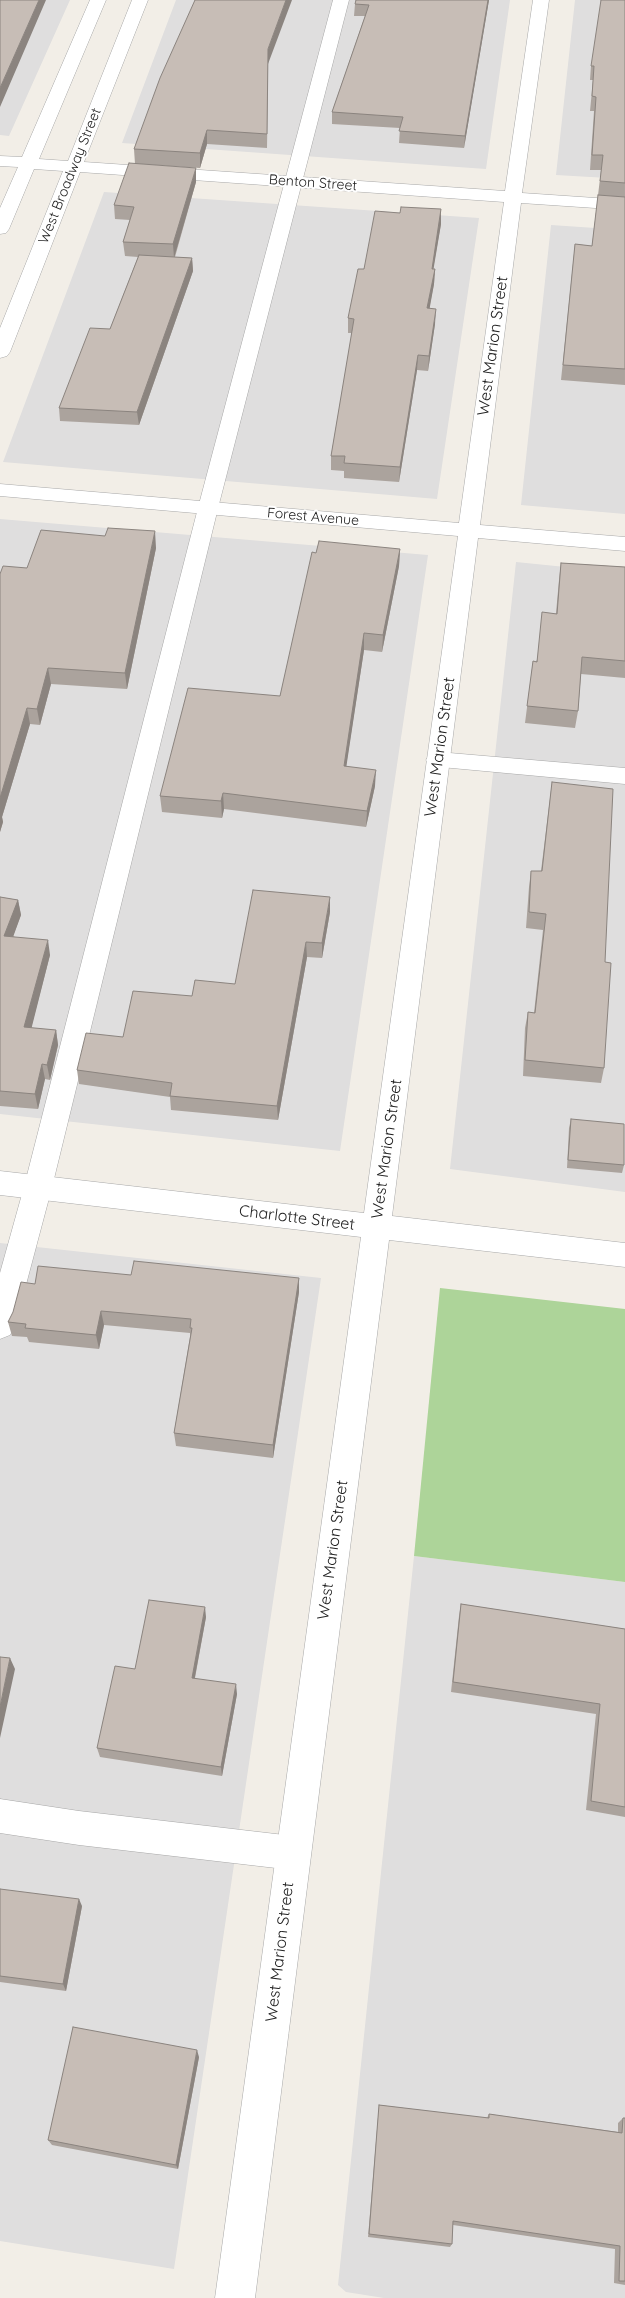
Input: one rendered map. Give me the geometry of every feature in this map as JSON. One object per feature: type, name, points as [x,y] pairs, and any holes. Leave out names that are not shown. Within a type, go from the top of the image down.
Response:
[{"type":"street","points":[[0,229],[98,0]]},
{"type":"street","name":"West Broadway Street","points":[[0,352],[140,0]]},
{"type":"street","points":[[0,1326],[38,1187],[208,508],[342,0]]},
{"type":"street","name":"West Marion Street","points":[[235,2298],[513,197],[542,0]]},
{"type":"street","name":"Benton Street","points":[[0,161],[625,205]]},
{"type":"street","name":"Forest Avenue","points":[[0,490],[625,544]]},
{"type":"street","points":[[438,760],[625,776]]},
{"type":"street","name":"Charlotte Street","points":[[0,1183],[625,1254]]},
{"type":"street","points":[[0,1816],[80,1828],[293,1853]]},
{"type":"shaded area","points":[[0,0],[70,0],[9,136],[0,135]]},
{"type":"shaded area","points":[[176,0],[510,0],[486,169],[122,143]]},
{"type":"shaded area","points":[[575,0],[625,0],[625,179],[556,175]]},
{"type":"shaded area","points":[[104,192],[479,218],[437,499],[3,462]]},
{"type":"shaded area","points":[[551,225],[625,230],[625,514],[521,505]]},
{"type":"shaded area","points":[[0,519],[428,555],[340,1151],[0,1114]]},
{"type":"shaded area","points":[[516,562],[625,573],[625,1192],[450,1169]]},
{"type":"shaded area","points":[[0,1243],[321,1278],[174,2269],[0,2241]]},
{"type":"shaded area","points":[[414,1556],[625,1582],[625,2298],[384,2298],[346,2292],[338,2285]]},
{"type":"green space","points":[[440,1288],[625,1309],[625,1582],[414,1556]]},
{"type":"building","points":[[0,0],[39,0],[0,88]]},
{"type":"building","points":[[195,0],[286,0],[268,49],[267,134],[207,130],[200,153],[134,149],[160,78]]},
{"type":"building","points":[[356,0],[488,0],[465,136],[399,131],[403,117],[332,112],[369,5],[355,4]]},
{"type":"building","points":[[601,0],[625,0],[625,183],[600,181],[603,155],[592,155],[596,97],[592,96],[594,66],[591,66]]},
{"type":"building","points":[[129,163],[196,168],[173,244],[123,242],[134,207],[114,205]]},
{"type":"building","points":[[598,195],[625,197],[625,369],[563,365],[575,244],[592,246]]},
{"type":"building","points":[[401,207],[441,209],[432,269],[435,269],[427,308],[436,309],[429,356],[418,355],[400,467],[344,463],[345,456],[331,456],[354,319],[348,318],[358,269],[364,269],[375,211],[400,213]]},
{"type":"building","points":[[139,255],[192,258],[137,412],[59,408],[90,328],[110,329]]},
{"type":"building","points":[[108,528],[155,531],[125,673],[48,668],[37,709],[27,708],[0,798],[0,574],[3,566],[27,568],[41,530],[105,536]]},
{"type":"building","points":[[319,541],[400,549],[383,635],[364,633],[344,766],[376,770],[367,811],[223,793],[221,801],[160,796],[188,688],[280,696],[312,552],[316,553]]},
{"type":"building","points":[[561,563],[625,567],[625,661],[582,657],[578,711],[527,706],[533,661],[537,662],[542,612],[557,614]]},
{"type":"building","points":[[552,782],[613,789],[605,962],[611,963],[604,1068],[525,1060],[528,1012],[535,1013],[546,914],[529,912],[531,871],[542,871]]},
{"type":"building","points":[[253,890],[330,897],[322,943],[306,942],[277,1106],[170,1096],[172,1083],[77,1070],[86,1033],[123,1037],[133,991],[192,996],[195,980],[235,984]]},
{"type":"building","points":[[0,897],[18,900],[4,936],[48,940],[24,1027],[56,1030],[47,1065],[42,1064],[35,1094],[0,1091]]},
{"type":"building","points":[[571,1119],[624,1124],[624,1165],[568,1160]]},
{"type":"building","points":[[134,1261],[299,1278],[273,1445],[174,1433],[192,1328],[190,1328],[191,1319],[101,1311],[96,1335],[25,1328],[26,1324],[8,1322],[13,1312],[21,1282],[35,1284],[38,1266],[131,1275]]},
{"type":"building","points":[[149,1600],[205,1607],[192,1678],[236,1684],[221,1767],[97,1748],[115,1666],[135,1669]]},
{"type":"building","points":[[461,1604],[625,1629],[625,1807],[591,1801],[600,1704],[453,1682]]},
{"type":"building","points":[[0,1657],[10,1658],[0,1707]]},
{"type":"building","points":[[0,1889],[79,1899],[63,1984],[0,1976]]},
{"type":"building","points":[[73,2027],[197,2050],[176,2165],[48,2140]]},
{"type":"building","points":[[379,2105],[489,2118],[489,2114],[622,2133],[623,2118],[625,2118],[625,2281],[619,2281],[620,2246],[453,2221],[452,2244],[369,2234]]}]
